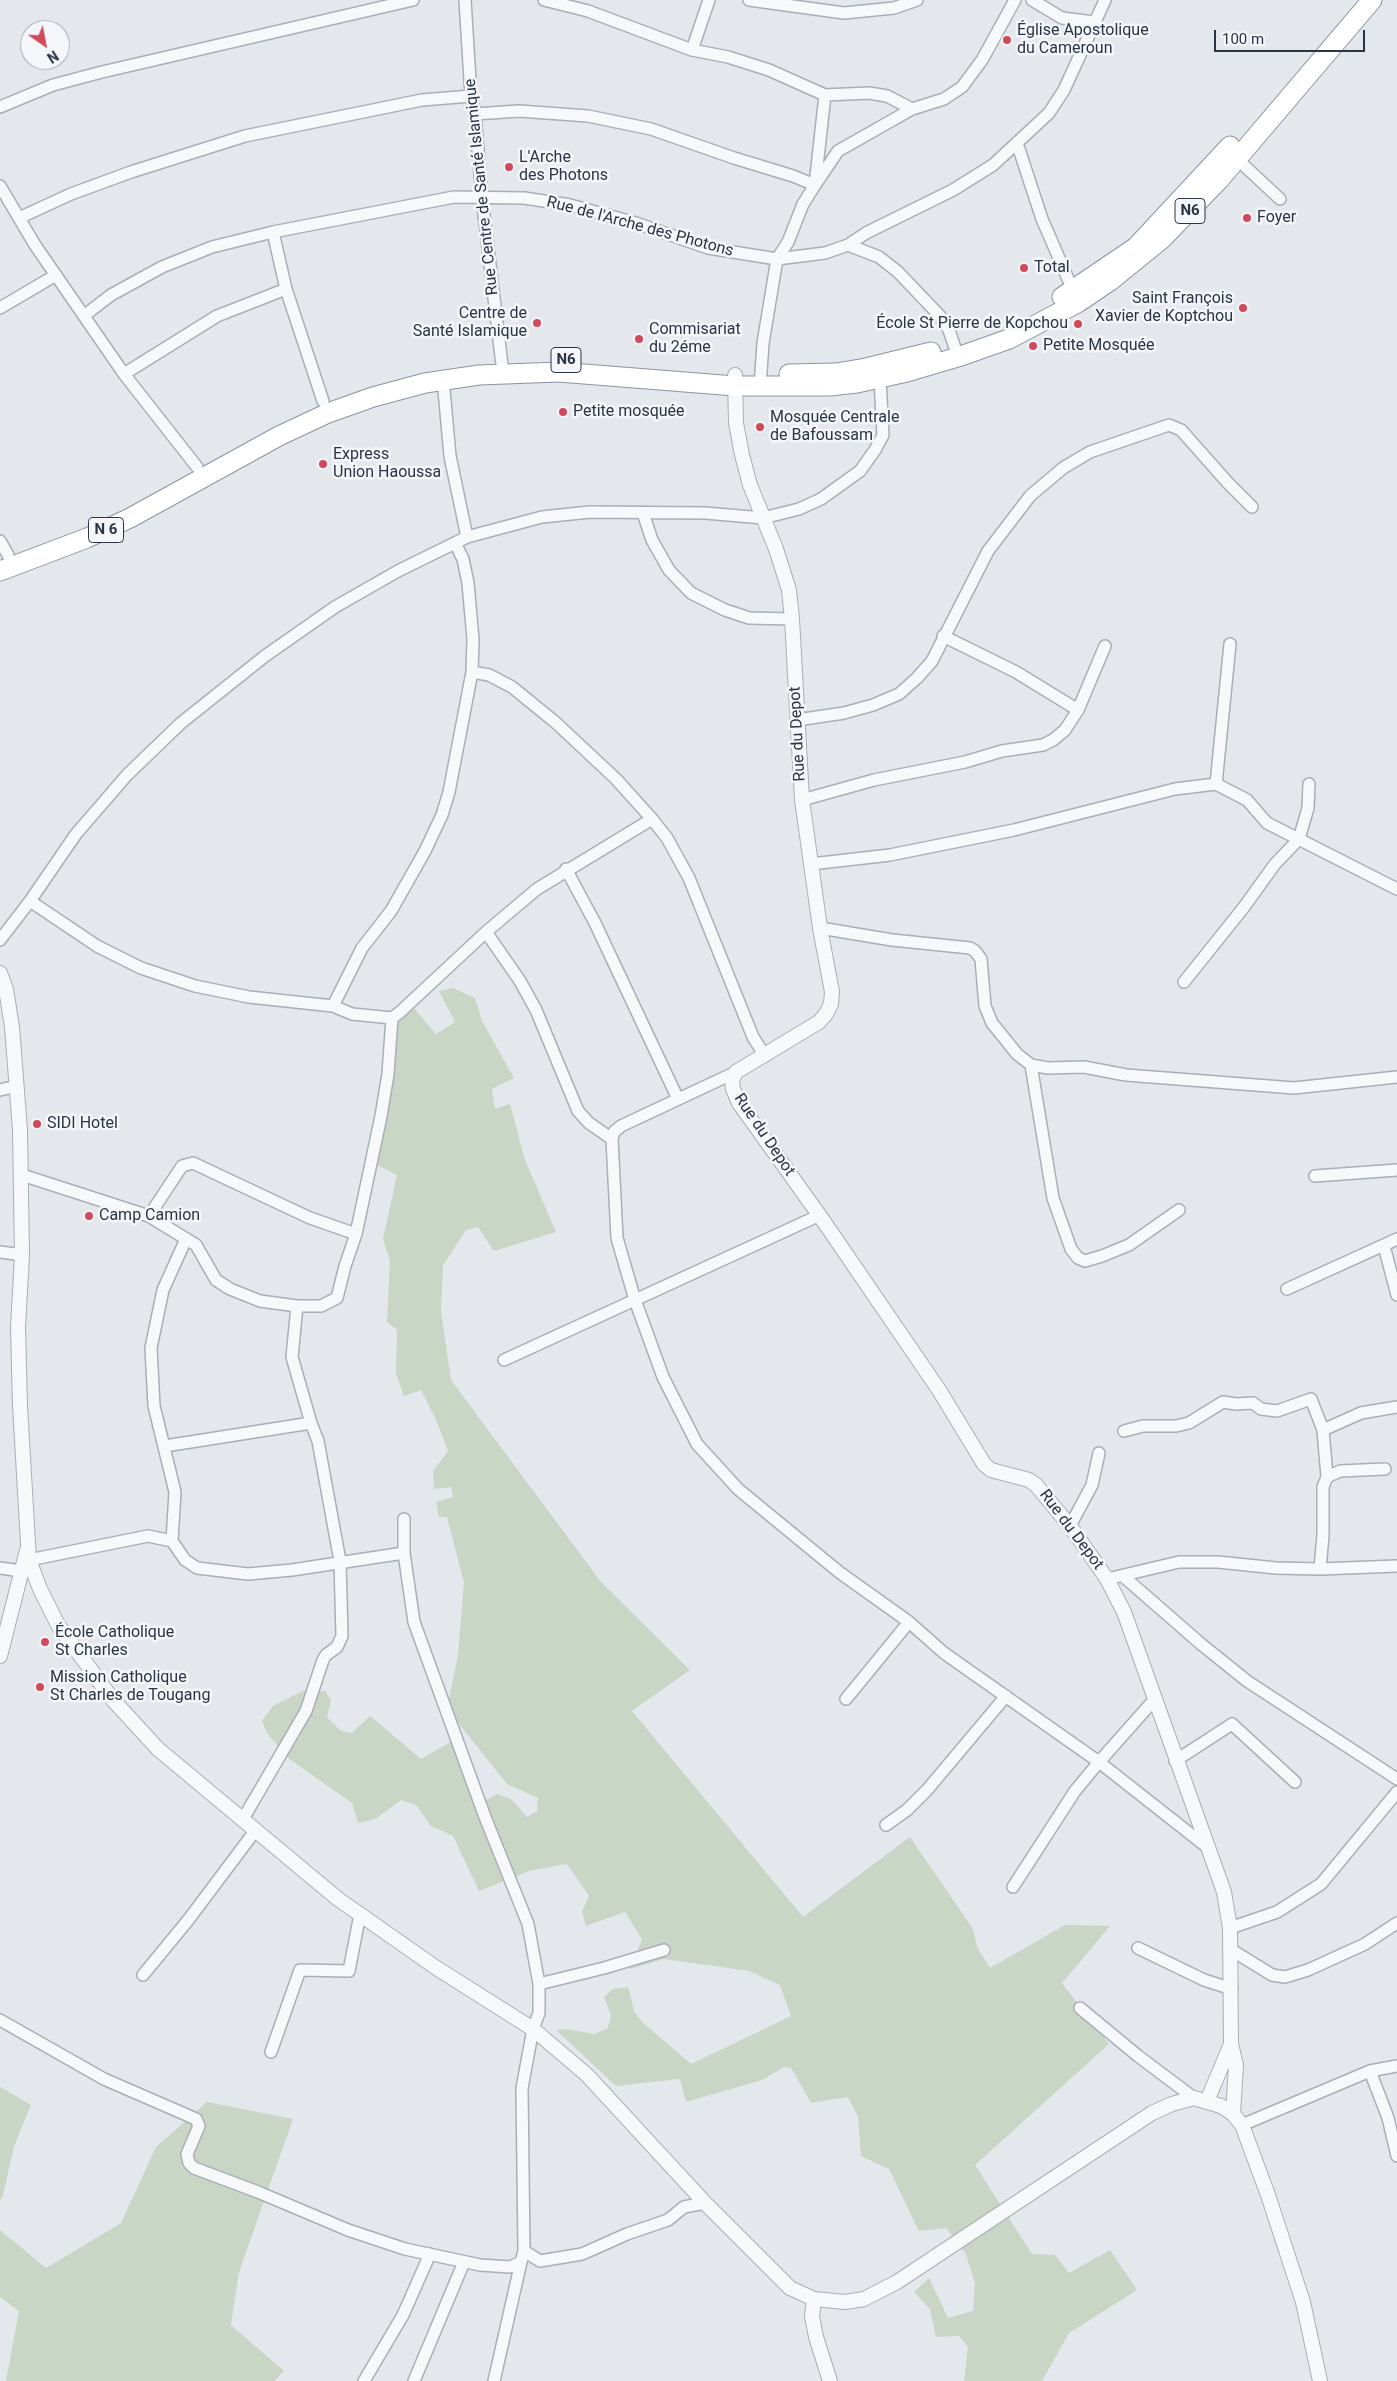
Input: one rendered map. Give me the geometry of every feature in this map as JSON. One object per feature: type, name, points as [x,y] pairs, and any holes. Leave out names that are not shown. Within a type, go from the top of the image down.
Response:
[{"type":"highway","name":"N6","points":[[200,472],[328,413],[373,397],[443,379],[503,367],[560,359],[735,380],[760,380],[830,386],[880,379],[956,351],[1004,327],[1075,297],[1220,180],[1334,36],[1356,0]]},
{"type":"highway","name":"N6","points":[[1179,212],[1210,170],[1334,36],[1372,0]]},
{"type":"highway","name":"N6","points":[[760,380],[843,372],[956,351]]},
{"type":"highway","name":"N6","points":[[200,472],[274,425],[323,401],[369,385],[422,370],[454,364],[503,367]]},
{"type":"highway","name":"N 6","points":[[2,559],[85,532],[125,507],[200,472]]},
{"type":"street","points":[[0,107],[53,85],[94,74],[412,0]]},
{"type":"street","name":"Rue Centre de Santé Islamique","points":[[465,0],[471,96],[475,114],[482,198],[503,367]]},
{"type":"street","points":[[544,0],[588,11],[692,50],[728,57],[769,70],[825,95],[869,93],[887,96],[912,109]]},
{"type":"street","points":[[692,50],[709,0]]},
{"type":"street","points":[[749,0],[844,13],[894,8],[917,0]]},
{"type":"street","points":[[760,380],[778,259],[788,242],[803,204],[838,151],[912,109],[944,99],[962,87],[982,60],[1015,0]]},
{"type":"street","points":[[1032,0],[1062,18],[1094,22]]},
{"type":"street","name":"Rue de l'Arche des Photons","points":[[84,314],[111,295],[162,267],[212,247],[273,232],[454,197],[524,198],[570,205],[636,223],[708,248],[778,259],[825,253],[848,245],[866,233],[953,190],[993,165],[1049,113],[1064,90],[1105,0]]},
{"type":"street","points":[[815,186],[825,95]]},
{"type":"street","points":[[19,218],[71,194],[131,172],[245,136],[422,100],[471,96]]},
{"type":"street","points":[[475,114],[518,111],[588,116],[651,129],[793,176],[815,186]]},
{"type":"street","points":[[1017,143],[1042,218],[1075,297]]},
{"type":"street","points":[[1236,158],[1280,199]]},
{"type":"street","points":[[2,194],[124,374],[200,472]]},
{"type":"street","points":[[273,232],[286,290],[323,401]]},
{"type":"street","points":[[848,245],[879,257],[898,272],[940,316],[949,330],[956,351]]},
{"type":"street","points":[[0,308],[56,275]]},
{"type":"street","points":[[124,374],[217,316],[286,290]]},
{"type":"street","points":[[443,379],[450,456],[467,537]]},
{"type":"street","points":[[0,940],[30,901],[76,834],[127,774],[181,723],[265,656],[335,607],[467,537],[542,517],[590,512],[705,513],[764,518],[799,509],[821,499],[860,471],[876,450],[883,434],[880,379]]},
{"type":"street","name":"Rue du Depot","points":[[735,380],[736,423],[742,455],[750,485],[764,518],[789,590],[802,800],[810,864],[829,976],[830,1004],[826,1014],[819,1022],[736,1072],[732,1080],[733,1089],[739,1103],[820,1215],[939,1390],[984,1464],[991,1470],[1028,1480],[1036,1485],[1070,1526],[1107,1579],[1124,1612],[1175,1761],[1196,1810],[1207,1847],[1224,1892],[1230,1928],[1231,2044]]},
{"type":"street","points":[[797,720],[844,713],[873,705],[899,694],[917,678],[932,661],[943,636],[988,551],[1030,496],[1063,468],[1090,452],[1169,425],[1181,430],[1252,507]]},
{"type":"street","points":[[643,513],[652,540],[669,570],[691,593],[726,610],[750,618],[792,619]]},
{"type":"street","points":[[333,1006],[362,948],[391,911],[442,815],[450,792],[472,672],[472,616],[468,583],[463,560],[455,543]]},
{"type":"street","points":[[943,636],[1016,672],[1078,710]]},
{"type":"street","points":[[1216,784],[1230,644]]},
{"type":"street","points":[[802,800],[874,780],[965,762],[1002,751],[1043,745],[1053,740],[1065,730],[1078,710],[1106,646]]},
{"type":"street","points":[[472,672],[488,675],[512,687],[555,722],[616,779],[667,838],[689,878],[753,1037],[765,1056]]},
{"type":"street","points":[[810,864],[890,856],[1014,830],[1176,788],[1216,784],[1246,800],[1267,823],[1397,888]]},
{"type":"street","points":[[1184,982],[1244,908],[1275,864],[1299,839],[1308,808],[1309,784]]},
{"type":"street","points":[[22,1175],[149,1216],[196,1245],[216,1280],[230,1289],[260,1302],[297,1306],[321,1306],[337,1298],[344,1266],[356,1234],[381,1116],[388,1074],[392,1018],[536,889],[566,869],[652,819]]},
{"type":"street","points":[[566,869],[595,923],[678,1099]]},
{"type":"street","points":[[30,901],[97,946],[141,968],[194,986],[249,997],[333,1006],[352,1014],[392,1018]]},
{"type":"street","points":[[820,928],[892,940],[970,948],[976,951],[981,959],[985,1006],[992,1023],[1016,1054],[1031,1065],[1048,1068],[1084,1068],[1126,1075],[1294,1088],[1397,1077]]},
{"type":"street","points":[[486,932],[520,981],[536,1010],[578,1111],[589,1123],[612,1139]]},
{"type":"street","points":[[0,973],[6,990],[12,1027],[22,1175],[22,1255],[18,1328],[20,1406],[28,1545],[25,1565],[0,1656]]},
{"type":"street","points":[[1031,1065],[1053,1198],[1071,1249],[1078,1258],[1084,1261],[1129,1245],[1179,1210]]},
{"type":"street","points":[[736,1072],[621,1126],[614,1132],[612,1139],[617,1238],[635,1300],[663,1377],[697,1444],[738,1489],[839,1572],[909,1622],[944,1653],[1099,1762],[1207,1847]]},
{"type":"street","points":[[0,1090],[17,1086]]},
{"type":"street","points":[[149,1216],[182,1166],[193,1163],[310,1218],[356,1234]]},
{"type":"street","points":[[1316,1176],[1397,1170]]},
{"type":"street","points":[[504,1360],[820,1215]]},
{"type":"street","points":[[186,1239],[163,1290],[151,1348],[154,1406],[175,1492],[172,1541],[185,1560],[197,1568],[248,1574],[292,1570],[404,1552]]},
{"type":"street","points":[[1287,1289],[1397,1239]]},
{"type":"street","points":[[1384,1246],[1394,1277],[1397,1296]]},
{"type":"street","points":[[0,1252],[22,1255]]},
{"type":"street","points":[[243,1818],[306,1711],[323,1660],[337,1647],[342,1636],[340,1561],[318,1441],[292,1357],[297,1306]]},
{"type":"street","points":[[1124,1431],[1144,1426],[1176,1426],[1189,1423],[1223,1402],[1236,1404],[1253,1403],[1261,1409],[1277,1411],[1311,1399],[1314,1402],[1323,1430],[1328,1477],[1323,1487],[1323,1534],[1320,1569]]},
{"type":"street","points":[[1323,1430],[1361,1412],[1397,1407]]},
{"type":"street","points":[[165,1446],[311,1423]]},
{"type":"street","points":[[1070,1526],[1092,1485],[1099,1453]]},
{"type":"street","points":[[1328,1477],[1340,1471],[1385,1469]]},
{"type":"street","points":[[404,1519],[404,1552],[414,1622],[485,1817],[528,1924],[539,1984],[539,2013],[533,2029],[522,2088],[522,2256],[494,2381]]},
{"type":"street","points":[[0,1568],[25,1565],[148,1536],[172,1541]]},
{"type":"street","points":[[1107,1579],[1179,1562],[1218,1562],[1276,1568],[1320,1569],[1397,1566]]},
{"type":"street","points":[[25,1565],[40,1589],[58,1625],[113,1700],[158,1749],[243,1818],[255,1831],[360,1914],[435,1967],[533,2029],[586,2075],[705,2203],[790,2288],[814,2299],[845,2302],[864,2299],[897,2282],[964,2240],[1152,2113],[1172,2104],[1201,2099]]},
{"type":"street","points":[[1122,1576],[1246,1681],[1397,1779]]},
{"type":"street","points":[[846,1699],[909,1622]]},
{"type":"street","points":[[886,1825],[907,1810],[927,1790],[1006,1696]]},
{"type":"street","points":[[1013,1887],[1075,1791],[1154,1700]]},
{"type":"street","points":[[1175,1761],[1232,1724],[1295,1782]]},
{"type":"street","points":[[1230,1928],[1277,1912],[1321,1884],[1397,1792]]},
{"type":"street","points":[[143,1974],[194,1912],[255,1831]]},
{"type":"street","points":[[271,2052],[300,1970],[349,1971],[360,1914]]},
{"type":"street","points":[[1230,1949],[1272,1974],[1285,1977],[1308,1970],[1365,1944],[1397,1922]]},
{"type":"street","points":[[1138,1948],[1204,1980],[1232,1989]]},
{"type":"street","points":[[539,1984],[604,1968],[664,1950]]},
{"type":"street","points":[[1080,2008],[1138,2056],[1201,2099],[1221,2106],[1233,2114],[1242,2126],[1303,2302],[1320,2381]]},
{"type":"street","points":[[0,2020],[104,2079],[196,2119],[199,2126],[187,2154],[189,2163],[194,2168],[258,2192],[348,2230],[430,2254],[464,2262],[510,2267],[522,2256]]},
{"type":"street","points":[[1201,2099],[1231,2044]]},
{"type":"street","points":[[1231,2044],[1236,2065],[1233,2114]]},
{"type":"street","points":[[1242,2126],[1370,2071],[1397,2066]]},
{"type":"street","points":[[1370,2071],[1388,2118],[1397,2156]]},
{"type":"street","points":[[522,2256],[540,2261],[582,2254],[627,2234],[668,2220],[684,2208],[705,2203]]},
{"type":"street","points":[[364,2381],[403,2315],[430,2254]]},
{"type":"street","points":[[414,2381],[464,2262]]},
{"type":"street","points":[[814,2299],[812,2316],[816,2337],[830,2381]]},
{"type":"green space","points":[[453,988],[475,998],[482,1021],[514,1078],[492,1089],[495,1109],[510,1104],[525,1160],[556,1232],[494,1251],[478,1227],[466,1230],[443,1265],[441,1311],[451,1380],[601,1582],[690,1670],[632,1711],[803,1917],[910,1837],[973,1929],[977,1947],[990,1968],[1065,1925],[1110,1926],[1062,1983],[1109,2044],[975,2165],[1032,2254],[1055,2255],[1069,2273],[1110,2250],[1137,2290],[1069,2333],[1042,2381],[964,2381],[968,2347],[959,2336],[936,2337],[930,2309],[914,2292],[929,2278],[948,2318],[973,2311],[975,2284],[966,2254],[946,2228],[919,2231],[889,2169],[861,2156],[858,2117],[848,2097],[811,2103],[791,2068],[784,2067],[762,2080],[686,2102],[680,2079],[616,2086],[556,2030],[567,2029],[594,2034],[608,2028],[611,2015],[604,1997],[613,1989],[628,1987],[634,2011],[643,2023],[691,2064],[791,2016],[780,1985],[749,1971],[664,1959],[630,1969],[642,1939],[625,1912],[586,1926],[582,1912],[589,1896],[567,1864],[529,1871],[479,1891],[453,1836],[431,1826],[416,1805],[401,1800],[375,1819],[358,1823],[352,1803],[288,1758],[267,1733],[262,1721],[273,1706],[303,1691],[325,1691],[331,1700],[327,1717],[341,1731],[352,1733],[370,1716],[421,1759],[454,1740],[481,1803],[497,1794],[511,1799],[527,1817],[537,1811],[538,1798],[507,1784],[447,1709],[458,1655],[464,1583],[447,1517],[439,1517],[436,1502],[453,1497],[451,1487],[434,1489],[433,1471],[448,1451],[436,1420],[421,1390],[404,1396],[396,1374],[397,1330],[387,1322],[390,1261],[383,1239],[397,1175],[373,1163],[384,1050],[384,1030],[412,1006],[436,1034],[455,1022],[439,991]]},
{"type":"green space","points":[[0,2087],[31,2105],[14,2146],[3,2195],[0,2200]]},
{"type":"green space","points":[[207,2102],[293,2119],[239,2272],[231,2325],[284,2371],[274,2381],[6,2381],[19,2311],[0,2297],[0,2230],[46,2268],[121,2223],[156,2147]]},
{"type":"place","name":"Église Apostolique du Cameroun","points":[[1007,40]]},
{"type":"place","name":"L'Arche des Photons","points":[[509,167]]},
{"type":"place","name":"Foyer","points":[[1247,218]]},
{"type":"place","name":"Total","points":[[1024,268]]},
{"type":"place","name":"Saint François Xavier de Koptchou","points":[[1243,308]]},
{"type":"place","name":"Centre de Santé Islamique","points":[[537,323]]},
{"type":"place","name":"École St Pierre de Kopchou","points":[[1078,324]]},
{"type":"place","name":"Commisariat du 2éme","points":[[639,339]]},
{"type":"place","name":"Petite Mosquée","points":[[1033,346]]},
{"type":"place","name":"Petite mosquée","points":[[563,412]]},
{"type":"place","name":"Mosquée Centrale de Bafoussam","points":[[760,427]]},
{"type":"place","name":"Express Union Haoussa","points":[[323,464]]},
{"type":"place","name":"SIDI Hotel","points":[[37,1124]]},
{"type":"place","name":"Camp Camion","points":[[89,1216]]},
{"type":"place","name":"École Catholique St Charles","points":[[45,1642]]},
{"type":"place","name":"Mission Catholique St Charles de Tougang","points":[[40,1687]]}]
